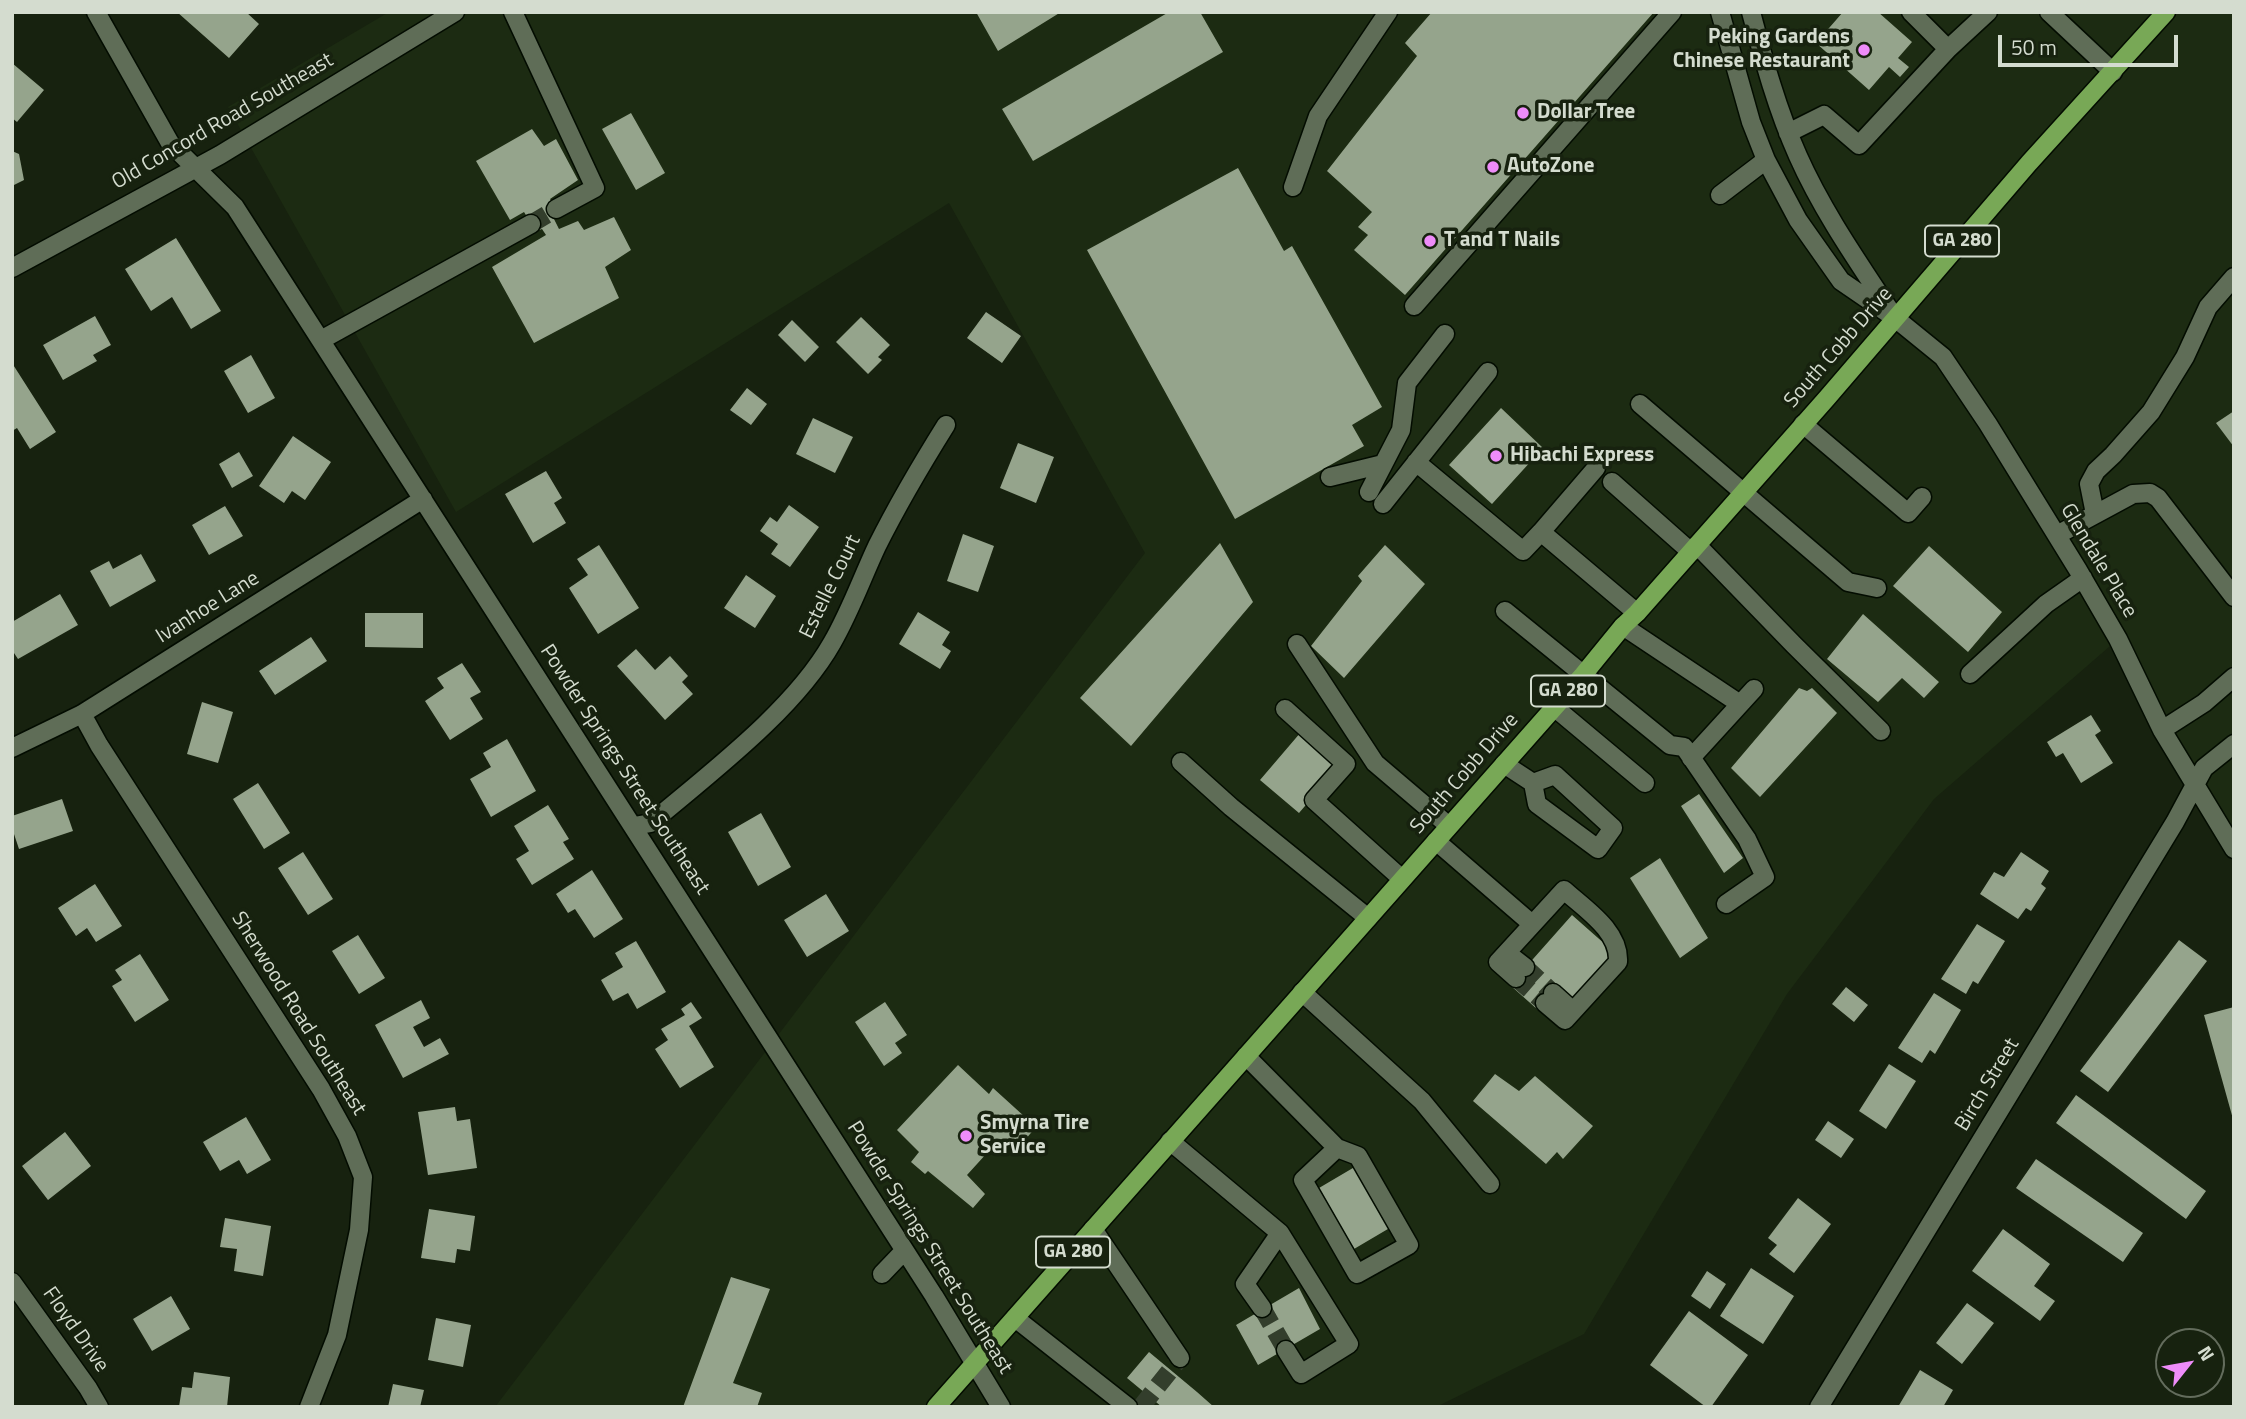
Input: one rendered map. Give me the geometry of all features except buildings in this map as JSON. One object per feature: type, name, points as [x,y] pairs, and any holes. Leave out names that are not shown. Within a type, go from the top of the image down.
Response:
[{"type":"main road","name":"South Cobb Drive","points":[[936,1407],[1583,675],[2029,163],[2166,12]]},
{"type":"street","name":"Powder Springs Street Southeast","points":[[96,12],[170,143],[235,207],[634,826],[976,1362],[1001,1407]]},
{"type":"street","name":"Old Concord Road Southeast","points":[[12,268],[196,167],[455,12]]},
{"type":"street","points":[[513,12],[595,188],[556,209]]},
{"type":"street","points":[[1293,187],[1318,116],[1388,12]]},
{"type":"street","points":[[1414,306],[1672,12]]},
{"type":"street","points":[[1720,12],[1742,95],[1766,160],[1798,220],[1841,281],[1895,317]]},
{"type":"street","points":[[1751,12],[1772,91],[1810,181],[1838,231],[1895,317]]},
{"type":"street","points":[[1911,12],[1948,49]]},
{"type":"street","points":[[1788,133],[1824,115],[1859,145],[1948,49],[1988,12]]},
{"type":"street","points":[[2049,12],[2113,72]]},
{"type":"street","points":[[1720,195],[1766,160]]},
{"type":"street","points":[[321,340],[531,224]]},
{"type":"street","points":[[2095,514],[2089,484],[2095,471],[2151,412],[2185,357],[2208,307],[2234,277]]},
{"type":"street","name":"Glendale Place","points":[[1895,317],[1943,357],[1983,429],[2057,535],[2118,639],[2162,730],[2234,849]]},
{"type":"street","points":[[1445,334],[1407,383],[1401,430],[1383,464],[1376,498],[1416,462],[1488,372]]},
{"type":"street","points":[[1640,404],[1848,582],[1877,589]]},
{"type":"street","points":[[1803,424],[1908,513],[1922,497]]},
{"type":"street","name":"Estelle Court","points":[[634,826],[651,823],[743,745],[797,691],[832,644],[911,481],[946,425]]},
{"type":"street","points":[[1416,462],[1523,551],[1596,468]]},
{"type":"street","points":[[1330,477],[1383,464]]},
{"type":"street","points":[[1612,482],[1694,548],[1881,731]]},
{"type":"street","points":[[2057,535],[2133,494],[2150,493],[2158,498],[2234,597]]},
{"type":"street","name":"Ivanhoe Lane","points":[[12,748],[82,714],[424,499]]},
{"type":"street","points":[[1541,532],[1637,613]]},
{"type":"street","points":[[1970,674],[2046,604],[2083,578]]},
{"type":"street","points":[[1505,611],[1670,746],[1684,747],[1747,839],[1765,877],[1726,904]]},
{"type":"street","points":[[1623,626],[1740,704]]},
{"type":"street","points":[[1297,644],[1350,729],[1375,763],[1449,826]]},
{"type":"street","points":[[2162,730],[2204,704],[2234,677]]},
{"type":"street","points":[[1691,758],[1754,689]]},
{"type":"street","points":[[1554,707],[1645,783]]},
{"type":"street","points":[[1285,709],[1346,764],[1314,800],[1402,879]]},
{"type":"street","name":"Sherwood Road Southeast","points":[[82,714],[99,745],[321,1089],[347,1136],[363,1177],[359,1230],[337,1335],[309,1407]]},
{"type":"street","name":"Birch Street","points":[[1819,1407],[2196,787],[2204,768],[2234,744]]},
{"type":"street","points":[[1181,762],[1231,807],[1368,918]]},
{"type":"street","points":[[1504,764],[1533,783],[1537,804],[1598,849],[1613,828],[1555,775],[1533,783]]},
{"type":"street","points":[[1436,841],[1532,924]]},
{"type":"street","points":[[1521,973],[1507,953],[1564,890],[1612,935],[1618,962],[1573,1011],[1549,998]]},
{"type":"street","points":[[1303,992],[1422,1101],[1490,1184]]},
{"type":"street","points":[[1246,1056],[1337,1147],[1358,1156],[1409,1245],[1357,1274],[1303,1180],[1337,1147]]},
{"type":"street","points":[[1170,1141],[1280,1233],[1349,1344],[1301,1374],[1286,1350]]},
{"type":"street","points":[[1093,1229],[1180,1358]]},
{"type":"street","points":[[1262,1308],[1245,1284],[1280,1233]]},
{"type":"street","points":[[882,1274],[904,1251]]},
{"type":"street","name":"Floyd Drive","points":[[12,1282],[99,1407]]},
{"type":"street","points":[[1015,1318],[1128,1407]]},
{"type":"shaded area","points":[[389,12],[2234,12],[2234,855],[2117,640],[1934,799],[1787,994],[1584,1334],[1436,1407],[495,1407],[1145,553],[949,203],[456,512],[228,107]]},
{"type":"tunnel","points":[[531,224],[556,209]]},
{"type":"tunnel","points":[[1525,967],[1553,993]]},
{"type":"tunnel","points":[[1516,978],[1545,1003]]},
{"type":"tunnel","points":[[1262,1308],[1286,1350]]},
{"type":"tunnel","points":[[1141,1407],[1180,1358]]},
{"type":"place","name":"Peking Gardens Chinese Restaurant","points":[[1864,50]]},
{"type":"place","name":"Dollar Tree","points":[[1523,113]]},
{"type":"place","name":"AutoZone","points":[[1493,167]]},
{"type":"place","name":"T and T Nails","points":[[1430,241]]},
{"type":"place","name":"Hibachi Express","points":[[1496,456]]},
{"type":"place","name":"Smyrna Tire Service","points":[[966,1136]]}]
